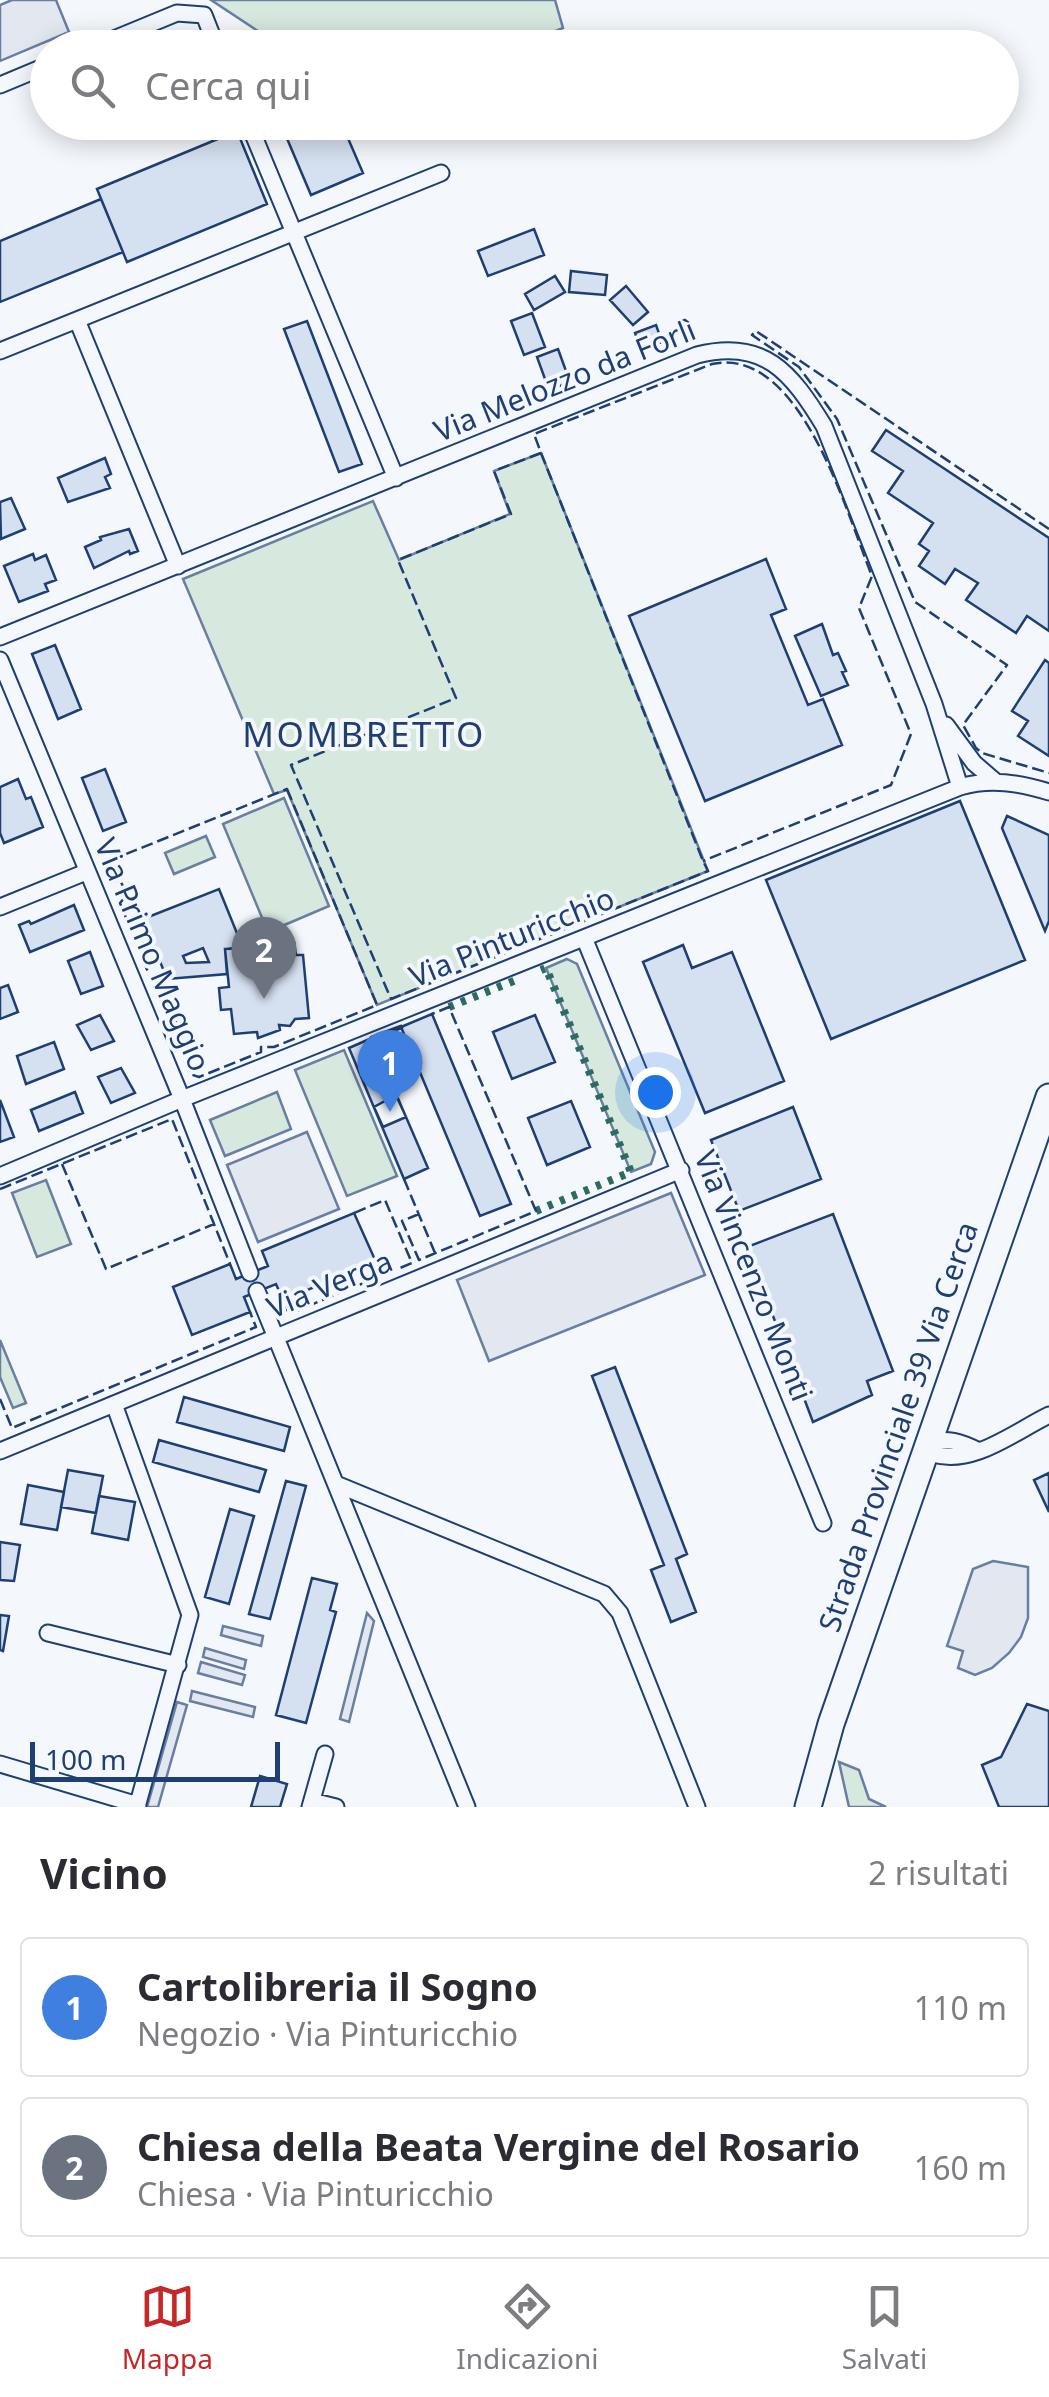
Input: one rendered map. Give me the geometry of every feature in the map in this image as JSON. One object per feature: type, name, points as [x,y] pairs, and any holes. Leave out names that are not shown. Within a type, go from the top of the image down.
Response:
[{"type":"main road","name":"Strada Provinciale 39 Via Cerca","points":[[811,1807],[831,1724],[1049,1097]]},
{"type":"street","points":[[136,30],[178,13],[204,15],[210,30]]},
{"type":"street","points":[[0,84],[30,72]]},
{"type":"street","points":[[256,140],[396,478]]},
{"type":"street","points":[[0,351],[441,173]]},
{"type":"street","points":[[77,320],[178,566]]},
{"type":"street","name":"Via Melozzo da Forlì","points":[[0,637],[697,355],[740,349],[764,357],[786,375],[807,398],[824,426],[934,704],[960,787]]},
{"type":"street","name":"Via Primo Maggio","points":[[0,660],[182,1099],[250,1274]]},
{"type":"street","points":[[934,704],[974,763],[996,782]]},
{"type":"street","name":"Via Pinturicchio","points":[[0,1176],[182,1099],[960,787],[996,782],[1023,784],[1049,792]]},
{"type":"street","points":[[0,907],[86,872]]},
{"type":"street","name":"Via Vincenzo Monti","points":[[584,940],[822,1523]]},
{"type":"street","name":"Via Verga","points":[[0,1451],[681,1170]]},
{"type":"street","points":[[257,1292],[467,1807]]},
{"type":"street","points":[[0,1764],[138,1806],[178,1665],[189,1608],[114,1404]]},
{"type":"street","points":[[927,1444],[942,1439],[979,1451],[1049,1414]]},
{"type":"street","points":[[336,1484],[604,1594],[620,1613],[697,1807]]},
{"type":"street","points":[[48,1632],[178,1665]]},
{"type":"street","points":[[325,1754],[311,1804],[336,1807]]},
{"type":"street","points":[[452,1807],[459,1787]]},
{"type":"shaded area","points":[[12,0],[56,0],[68,30],[30,30],[30,48],[0,61],[0,5]]},
{"type":"shaded area","points":[[211,0],[555,0],[563,28],[558,30],[256,30]]},
{"type":"shaded area","points":[[541,453],[708,871],[377,1005],[287,790],[274,794],[183,579],[373,501],[399,560],[510,514],[494,471]]},
{"type":"shaded area","points":[[284,798],[329,906],[268,932],[223,824]]},
{"type":"shaded area","points":[[206,836],[215,857],[174,874],[165,853]]},
{"type":"shaded area","points":[[567,959],[577,964],[655,1152],[651,1164],[631,1172],[546,968]]},
{"type":"shaded area","points":[[344,1050],[397,1176],[347,1196],[295,1070]]},
{"type":"shaded area","points":[[277,1092],[291,1129],[225,1156],[210,1120]]},
{"type":"shaded area","points":[[307,1132],[339,1209],[258,1242],[227,1165]]},
{"type":"shaded area","points":[[46,1180],[71,1244],[37,1257],[12,1193]]},
{"type":"shaded area","points":[[671,1193],[705,1275],[489,1361],[457,1280]]},
{"type":"shaded area","points":[[0,1340],[26,1403],[13,1408],[0,1377]]},
{"type":"shaded area","points":[[993,1561],[1028,1567],[1028,1618],[1009,1653],[992,1668],[975,1675],[958,1668],[963,1651],[947,1646],[973,1569]]},
{"type":"shaded area","points":[[367,1613],[374,1621],[349,1722],[340,1719]]},
{"type":"shaded area","points":[[223,1626],[263,1636],[261,1646],[221,1635]]},
{"type":"shaded area","points":[[205,1648],[246,1660],[244,1669],[203,1657]]},
{"type":"shaded area","points":[[201,1662],[245,1675],[242,1685],[198,1673]]},
{"type":"shaded area","points":[[192,1691],[255,1707],[253,1717],[190,1701]]},
{"type":"shaded area","points":[[177,1702],[187,1705],[158,1807],[147,1807]]},
{"type":"shaded area","points":[[839,1762],[859,1770],[869,1799],[886,1807],[849,1807]]},
{"type":"building","points":[[215,140],[241,140],[267,204],[127,262],[97,189]]},
{"type":"building","points":[[288,140],[349,140],[363,173],[311,195]]},
{"type":"building","points":[[101,199],[123,252],[0,302],[0,241]]},
{"type":"building","points":[[534,229],[544,255],[488,276],[478,251]]},
{"type":"building","points":[[571,271],[607,275],[605,295],[569,292]]},
{"type":"building","points":[[555,276],[565,292],[534,310],[525,294]]},
{"type":"building","points":[[626,286],[648,312],[633,325],[610,300]]},
{"type":"building","points":[[532,313],[545,347],[524,355],[511,321]]},
{"type":"building","points":[[307,321],[362,464],[339,472],[284,329]]},
{"type":"building","points":[[656,325],[662,342],[641,350],[635,333]]},
{"type":"building","points":[[558,349],[570,382],[549,390],[537,357]]},
{"type":"building","points":[[886,430],[1049,538],[1049,631],[1027,616],[1016,633],[966,600],[978,583],[955,569],[945,584],[919,566],[929,551],[919,544],[933,523],[888,493],[903,471],[872,451]]},
{"type":"building","points":[[105,458],[111,474],[105,477],[110,488],[68,502],[58,478]]},
{"type":"building","points":[[11,498],[25,529],[1,539],[0,502]]},
{"type":"building","points":[[129,529],[138,551],[129,551],[94,568],[85,547],[101,540],[100,537]]},
{"type":"building","points":[[33,554],[35,560],[46,555],[56,580],[45,584],[48,591],[19,602],[4,566]]},
{"type":"building","points":[[766,559],[786,609],[771,615],[808,705],[823,699],[842,745],[705,801],[629,616]]},
{"type":"building","points":[[822,624],[833,655],[838,653],[846,671],[842,672],[848,685],[821,696],[795,636]]},
{"type":"building","points":[[55,645],[81,709],[58,719],[32,654]]},
{"type":"building","points":[[1045,660],[1049,663],[1049,756],[1018,736],[1028,721],[1012,711]]},
{"type":"building","points":[[105,769],[126,822],[103,831],[82,778]]},
{"type":"building","points":[[18,779],[26,799],[31,797],[43,827],[4,843],[0,833],[0,787]]},
{"type":"building","points":[[960,801],[1025,960],[831,1039],[766,880]]},
{"type":"building","points":[[1007,816],[1049,835],[1049,921],[1045,931],[1002,828]]},
{"type":"building","points":[[219,889],[243,948],[225,949],[227,974],[167,979],[143,919]],"holes":[[[203,948],[209,962],[186,963],[183,956]]]},
{"type":"building","points":[[74,905],[84,930],[30,952],[19,925],[29,921],[31,924]]},
{"type":"building","points":[[294,942],[296,955],[303,955],[309,1018],[295,1019],[290,1026],[279,1025],[280,1030],[258,1038],[257,1032],[234,1034],[231,1009],[221,1010],[219,988],[229,987],[225,949]]},
{"type":"building","points":[[683,945],[692,968],[732,952],[784,1081],[705,1113],[643,962]]},
{"type":"building","points":[[90,952],[103,986],[81,994],[68,961]]},
{"type":"building","points":[[8,985],[18,1012],[0,1019],[0,988]]},
{"type":"building","points":[[432,1014],[511,1204],[480,1216],[401,1027]]},
{"type":"building","points":[[100,1015],[114,1041],[91,1050],[77,1025]]},
{"type":"building","points":[[535,1015],[555,1062],[512,1079],[493,1032]]},
{"type":"building","points":[[372,1038],[428,1168],[404,1179],[349,1048]]},
{"type":"building","points":[[54,1042],[64,1069],[26,1084],[17,1056]]},
{"type":"building","points":[[121,1068],[135,1093],[111,1103],[98,1077]]},
{"type":"building","points":[[75,1092],[83,1113],[39,1131],[31,1110]]},
{"type":"building","points":[[396,1095],[406,1117],[383,1127],[374,1107]]},
{"type":"building","points":[[0,1100],[14,1137],[0,1142]]},
{"type":"building","points":[[571,1101],[590,1147],[547,1165],[528,1118]]},
{"type":"building","points":[[793,1107],[821,1179],[739,1211],[711,1140]]},
{"type":"building","points":[[354,1213],[376,1262],[283,1300],[276,1284],[244,1297],[250,1312],[192,1335],[173,1287],[230,1264],[236,1279],[268,1266],[262,1251]]},
{"type":"building","points":[[833,1214],[893,1371],[867,1381],[872,1395],[813,1422],[747,1247]]},
{"type":"building","points":[[615,1367],[687,1554],[676,1559],[696,1612],[671,1622],[651,1570],[664,1565],[592,1376]]},
{"type":"building","points":[[184,1397],[290,1427],[284,1451],[177,1422]]},
{"type":"building","points":[[159,1440],[266,1470],[259,1492],[153,1462]]},
{"type":"building","points":[[68,1470],[103,1476],[96,1513],[61,1507]]},
{"type":"building","points":[[1049,1473],[1049,1512],[1034,1480]]},
{"type":"building","points":[[286,1481],[306,1486],[270,1619],[249,1614]]},
{"type":"building","points":[[28,1485],[64,1492],[57,1530],[21,1524]]},
{"type":"building","points":[[99,1496],[135,1502],[128,1540],[92,1533]]},
{"type":"building","points":[[230,1509],[254,1516],[229,1604],[205,1597]]},
{"type":"building","points":[[0,1542],[20,1545],[14,1581],[0,1580]]},
{"type":"building","points":[[312,1578],[337,1584],[330,1610],[336,1612],[306,1723],[276,1715]]},
{"type":"building","points":[[0,1615],[9,1616],[3,1651],[0,1650]]},
{"type":"building","points":[[1027,1704],[1049,1711],[1049,1807],[999,1807],[982,1765],[1001,1757]]},
{"type":"building","points":[[260,1776],[287,1784],[280,1807],[251,1807]]},
{"type":"hedge","points":[[536,1211],[631,1172],[546,968],[541,970]]},
{"type":"hedge","points":[[449,1007],[521,978]]},
{"type":"fence","points":[[1049,529],[756,331],[752,335],[799,367],[837,419],[915,602],[1007,665],[963,725],[976,748],[1049,773]]},
{"type":"fence","points":[[541,453],[494,471],[511,514],[398,560],[456,698],[291,765],[391,999],[708,871],[703,861],[534,434],[712,364],[743,365],[771,381],[795,407],[834,477],[872,576],[859,608],[911,734],[891,785],[703,861]]},
{"type":"fence","points":[[287,789],[377,1005],[274,1047],[261,1047],[261,1052],[199,1077],[190,1074],[175,1039],[181,1034],[158,978],[150,977],[120,903],[127,895],[120,880],[111,882],[104,863],[287,789]]},
{"type":"fence","points":[[419,1214],[402,1221],[419,1260],[536,1211],[449,1007],[432,1014]]},
{"type":"fence","points":[[0,1189],[172,1119],[230,1264]]},
{"type":"fence","points":[[62,1164],[106,1269],[214,1224]]},
{"type":"fence","points":[[404,1179],[435,1253]]},
{"type":"fence","points":[[283,1300],[289,1314],[412,1263],[385,1200],[354,1213]]},
{"type":"fence","points":[[0,1399],[12,1428],[256,1327],[250,1312]]},
{"type":"wall","points":[[372,1038],[401,1027]]},
{"type":"place","name":"Chiesa della Beata Vergine del Rosario","points":[[264,999]]},
{"type":"place","name":"Cartolibreria il Sogno","points":[[390,1112]]},
{"type":"district","name":"MOMBRETTO","points":[[364,735]]}]
